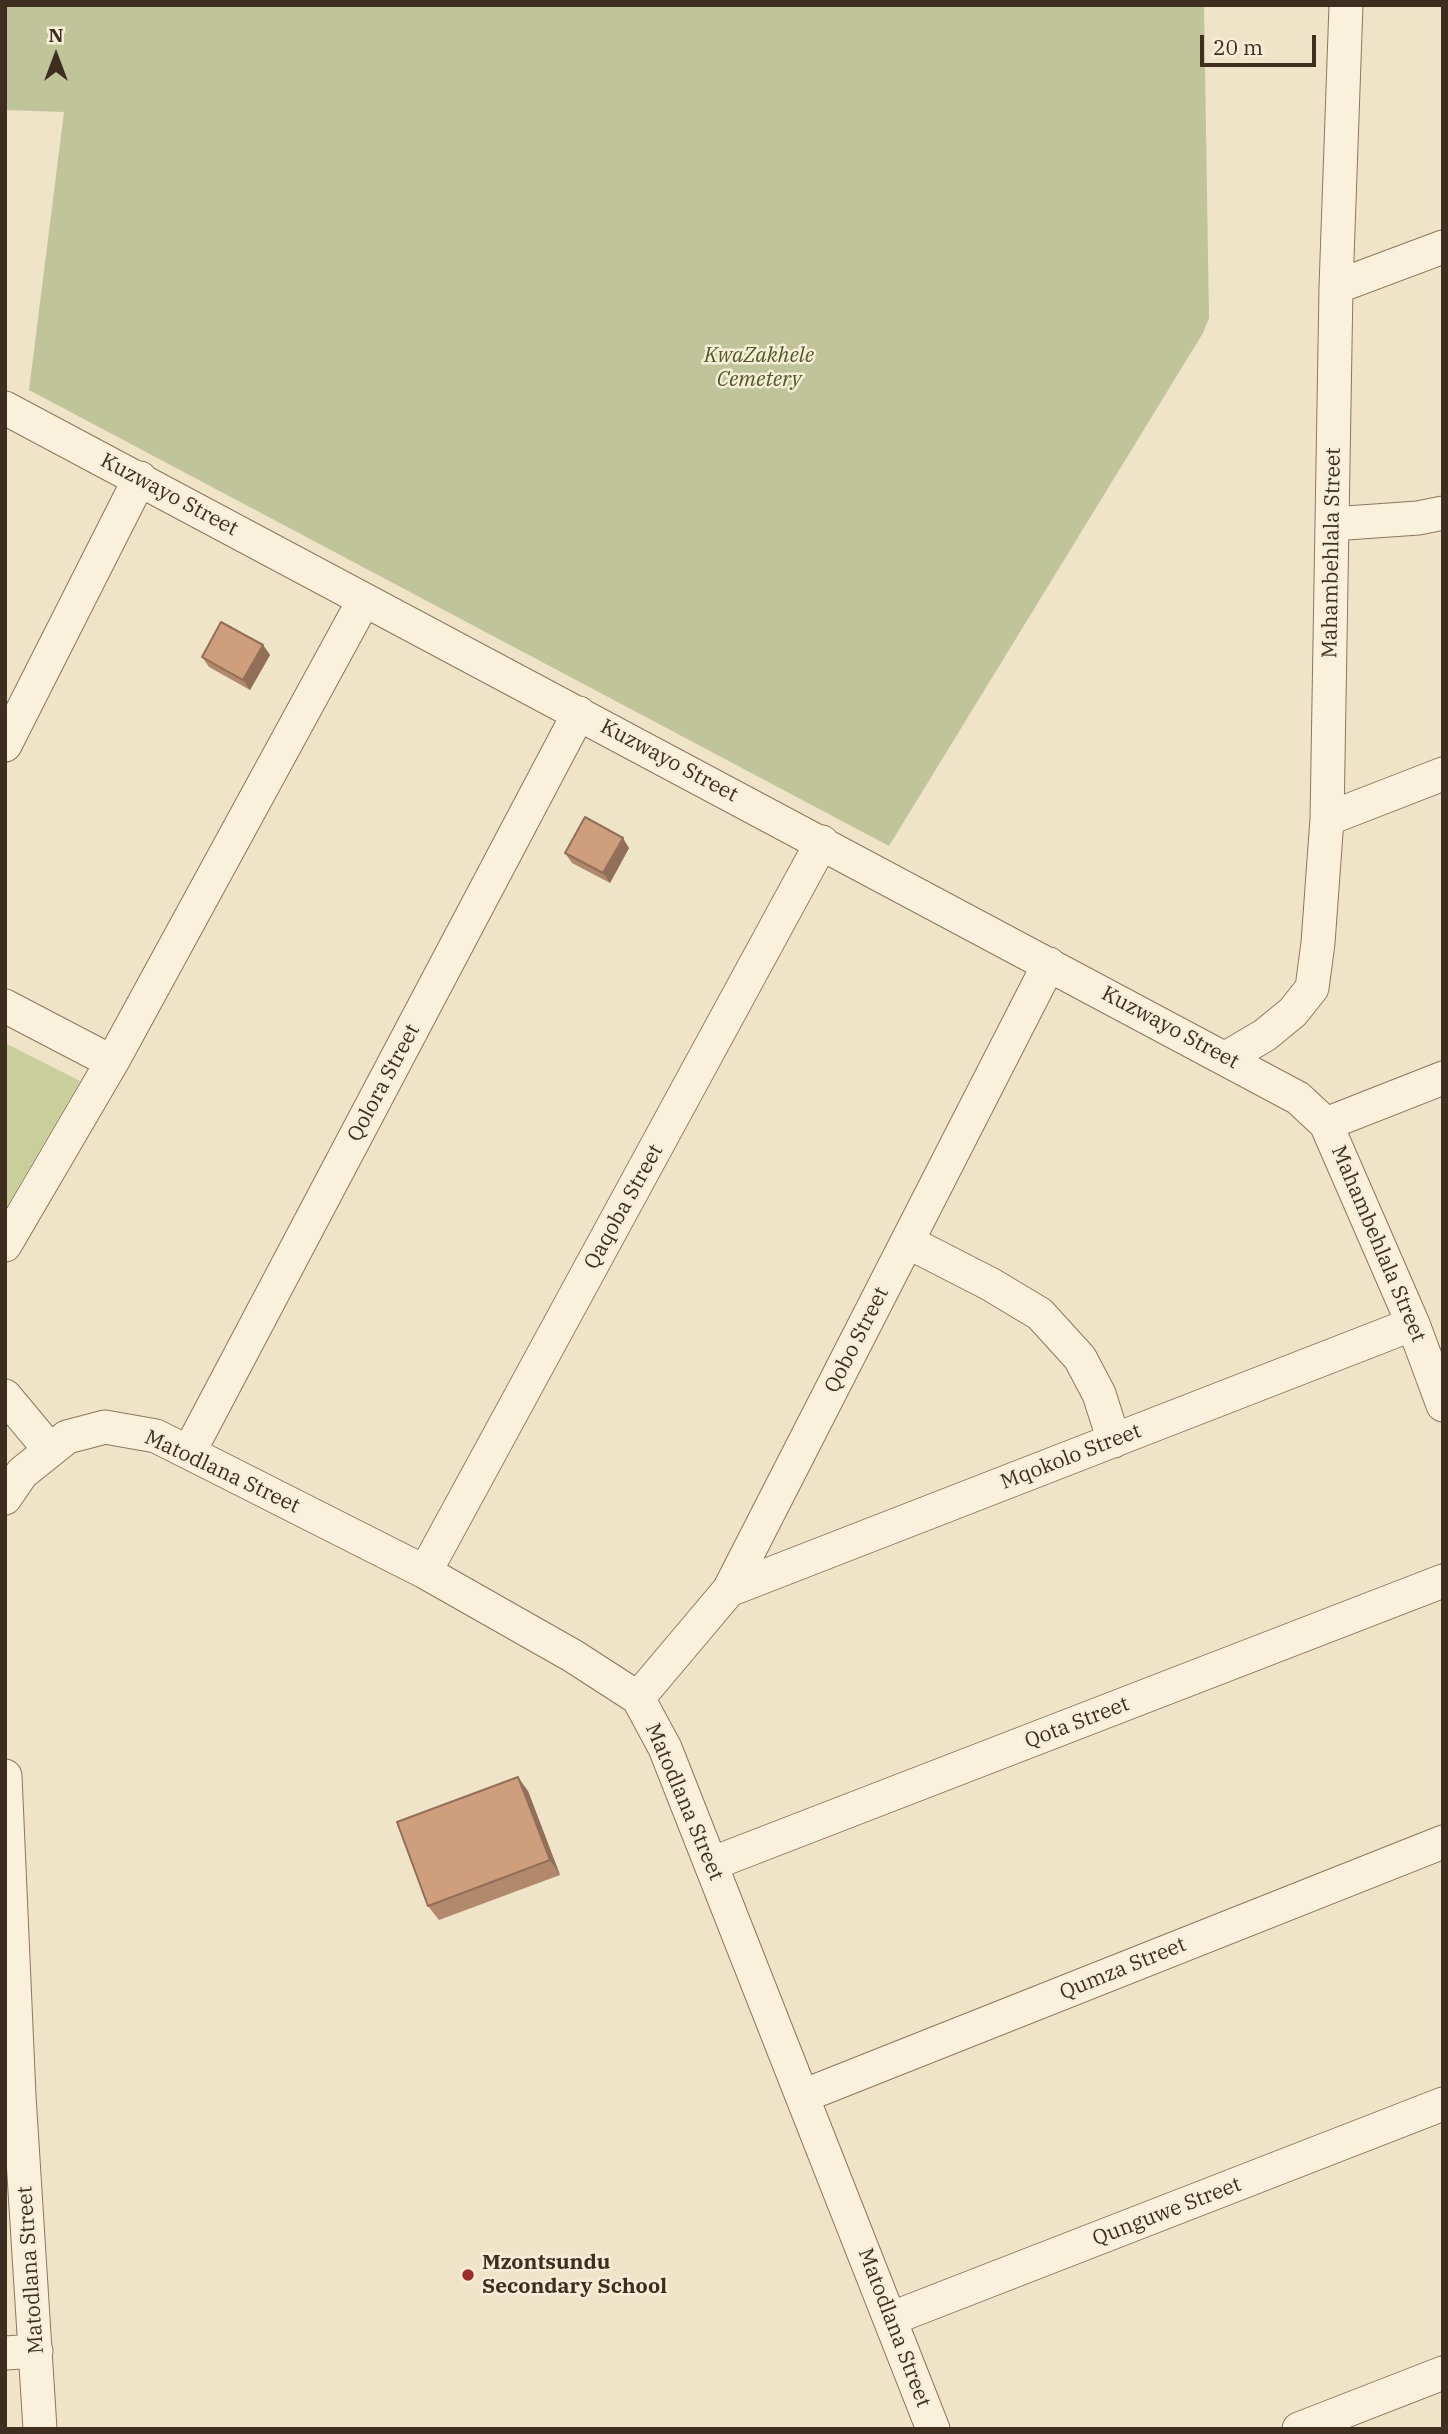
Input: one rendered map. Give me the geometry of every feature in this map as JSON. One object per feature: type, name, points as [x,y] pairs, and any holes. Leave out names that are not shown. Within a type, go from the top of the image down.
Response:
[{"type":"street","name":"Mahambehlala Street","points":[[1226,1058],[1265,1035],[1293,1012],[1312,988],[1327,819],[1336,287],[1346,5]]},
{"type":"street","points":[[1336,287],[1443,247]]},
{"type":"street","name":"Kuzwayo Street","points":[[5,408],[1226,1058],[1298,1098],[1326,1124]]},
{"type":"street","points":[[5,745],[140,478]]},
{"type":"street","points":[[1332,524],[1405,519],[1443,513]]},
{"type":"street","points":[[5,1245],[112,1062],[364,600]]},
{"type":"street","name":"Qolora Street","points":[[189,1452],[579,713]]},
{"type":"street","points":[[1327,819],[1443,774]]},
{"type":"street","name":"Qaqoba Street","points":[[425,1572],[822,842]]},
{"type":"street","name":"Qobo Street","points":[[638,1698],[729,1590],[1049,964]]},
{"type":"street","points":[[5,1006],[112,1062]]},
{"type":"street","points":[[1326,1124],[1443,1078]]},
{"type":"street","name":"Mahambehlala Street","points":[[1326,1124],[1413,1324],[1443,1405]]},
{"type":"street","points":[[908,1242],[1040,1314],[1080,1358],[1099,1394],[1114,1441]]},
{"type":"street","name":"Mqokolo Street","points":[[729,1590],[1413,1324]]},
{"type":"street","points":[[5,1396],[50,1450]]},
{"type":"street","name":"Matodlana Street","points":[[5,1498],[22,1473],[67,1437],[105,1427],[156,1436],[425,1572],[573,1656],[638,1698],[665,1748],[933,2429]]},
{"type":"street","name":"Qota Street","points":[[711,1864],[1443,1581]]},
{"type":"street","name":"Matodlana Street","points":[[5,1776],[21,2352],[40,2429]]},
{"type":"street","name":"Qumza Street","points":[[803,2096],[1443,1842]]},
{"type":"street","name":"Qunguwe Street","points":[[890,2319],[1443,2104]]},
{"type":"street","points":[[1299,2429],[1443,2373]]},
{"type":"green space","name":"KwaZakhele Cemetery","points":[[5,5],[1204,5],[1209,318],[1203,333],[889,846],[29,390],[64,112],[5,110]]},
{"type":"green space","points":[[5,1043],[80,1081],[5,1210]]},
{"type":"building","points":[[221,622],[263,645],[243,680],[202,657]]},
{"type":"building","points":[[585,817],[623,838],[603,873],[565,853]]},
{"type":"building","points":[[518,1777],[550,1860],[428,1906],[397,1822]]},
{"type":"place","name":"Mzontsundu Secondary School","points":[[468,2275]]}]
